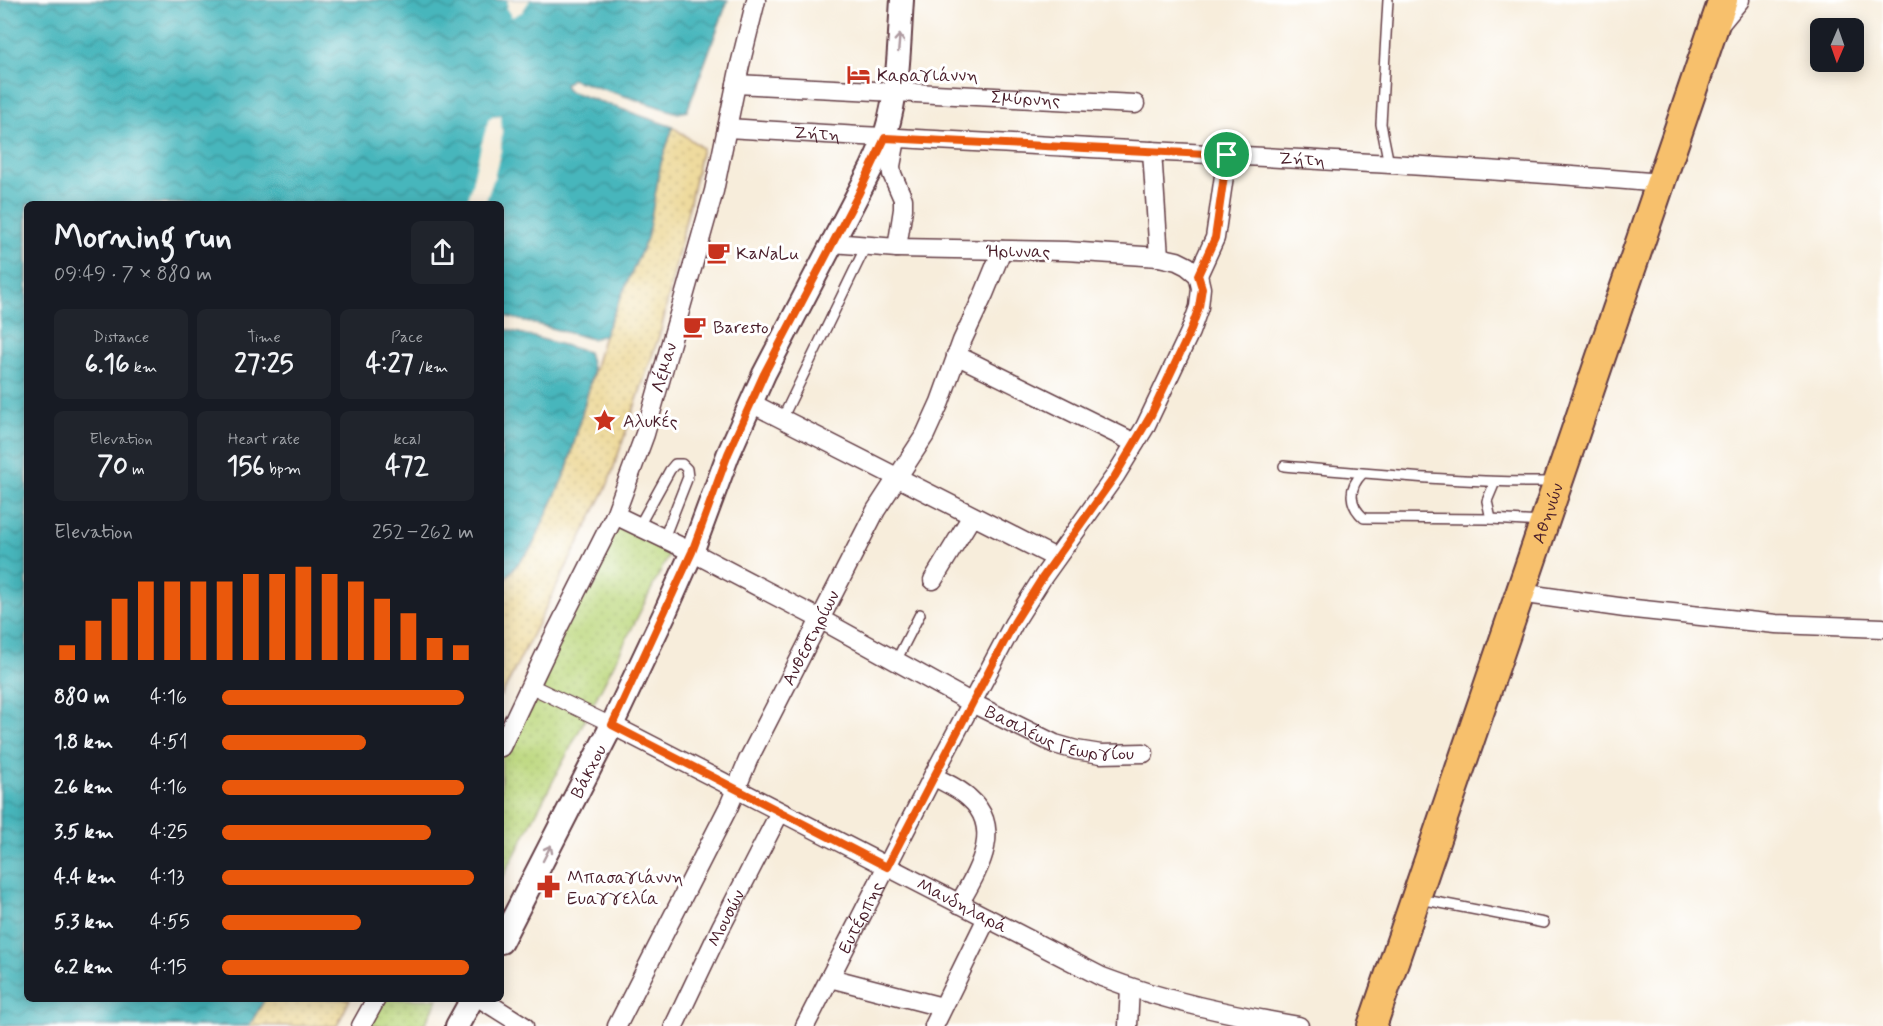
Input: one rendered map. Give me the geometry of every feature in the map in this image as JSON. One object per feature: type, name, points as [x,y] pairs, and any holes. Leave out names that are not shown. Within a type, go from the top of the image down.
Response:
[{"type":"main road","name":"Αθηνών","points":[[1372,1026],[1723,0]]},
{"type":"street","name":"Λέμαν","points":[[504,741],[615,515],[645,434],[714,191],[756,0]]},
{"type":"street","name":"Βάκχου","points":[[504,936],[612,725],[692,552],[728,454],[764,374],[872,167],[890,138],[902,0]]},
{"type":"street","points":[[1704,57],[1721,24],[1740,0]]},
{"type":"street","name":"Σμύρνης","points":[[736,84],[1135,104]]},
{"type":"street","name":"Ζήτη","points":[[728,128],[1389,164],[1660,183]]},
{"type":"street","points":[[890,138],[892,174],[903,199],[897,248]]},
{"type":"street","points":[[1152,152],[1159,257]]},
{"type":"street","points":[[1198,275],[1215,238],[1227,155]]},
{"type":"street","name":"Ήριννας","points":[[832,243],[897,248],[1159,257],[1183,263],[1198,275]]},
{"type":"street","name":"Ανθεστηρίων","points":[[617,1026],[736,789],[748,760],[876,510],[918,448],[930,426],[956,355],[992,278],[1002,250]]},
{"type":"street","name":"Ευτέρπης","points":[[805,1026],[1014,623],[1056,558],[1103,494],[1151,415],[1190,332],[1201,295],[1198,275]]},
{"type":"street","points":[[956,355],[1135,443]]},
{"type":"street","points":[[751,403],[1056,558]]},
{"type":"street","name":"Βασιλέως Γεωργίου","points":[[615,515],[692,552],[820,619],[972,703],[1064,747],[1101,754],[1144,753]]},
{"type":"street","points":[[933,580],[972,516]]},
{"type":"street","points":[[1520,593],[1625,608],[1776,624],[1883,628]]},
{"type":"street","points":[[531,686],[612,725]]},
{"type":"street","name":"Μανδηλαρά","points":[[612,725],[1096,974],[1130,987],[1238,1014],[1299,1026]]},
{"type":"street","points":[[933,776],[969,797],[985,824],[986,848],[982,862],[959,904]]},
{"type":"street","name":"Μουσών","points":[[674,1026],[721,927],[780,812]]},
{"type":"street","points":[[934,1026],[987,918]]},
{"type":"street","points":[[830,978],[942,1007]]},
{"type":"street","points":[[1128,1026],[1130,987]]},
{"type":"street","points":[[361,1026],[374,1002]]},
{"type":"street","points":[[457,1026],[470,1002]]},
{"type":"street","points":[[486,1002],[524,1026]]},
{"type":"lane","points":[[1388,0],[1382,124],[1389,164]]},
{"type":"lane","points":[[782,419],[866,246]]},
{"type":"lane","points":[[639,526],[669,470],[675,464],[682,464],[687,469],[688,477],[664,538]]},
{"type":"lane","points":[[1284,466],[1362,474],[1495,482],[1558,482]]},
{"type":"lane","points":[[1362,474],[1353,484],[1351,498],[1355,509],[1364,518],[1491,519],[1544,522]]},
{"type":"lane","points":[[1491,519],[1487,501],[1495,482]]},
{"type":"lane","points":[[896,661],[920,614]]},
{"type":"lane","points":[[1416,898],[1544,922]]},
{"type":"sand","name":"Αλυκές","points":[[673,127],[702,148],[661,330],[608,484],[504,691],[504,580],[532,547],[567,469],[604,335],[647,238],[661,163]]},
{"type":"sand","points":[[262,1002],[349,1002],[337,1026],[248,1026]]},
{"type":"green space","points":[[617,520],[672,548],[504,875],[504,753]]},
{"type":"green space","points":[[380,1002],[436,1002],[424,1026],[368,1026]]},
{"type":"water","points":[[0,0],[728,0],[687,111],[678,113],[571,79],[565,84],[566,90],[673,127],[661,163],[647,238],[604,335],[592,339],[504,316],[504,201],[24,201],[24,1002],[263,1002],[249,1026],[0,1026]]},
{"type":"water","points":[[504,329],[588,352],[593,372],[567,469],[532,547],[504,580]]},
{"type":"pier","points":[[508,0],[530,0],[522,12],[512,17],[507,9]]},
{"type":"pier","points":[[501,116],[501,150],[494,178],[486,201],[468,201],[481,146],[489,118]]},
{"type":"place","name":"Καραγιάννη","points":[[859,75]]},
{"type":"place","name":"KaNaLu","points":[[718,253]]},
{"type":"place","name":"Baresto","points":[[695,327]]},
{"type":"place","name":"Αλυκές","points":[[605,421]]},
{"type":"place","name":"Μπασαγιάννη Ευαγγελία","points":[[549,887]]},
{"type":"route","points":[[885,138],[1227,155],[1219,222],[1210,253],[1198,275],[1202,288],[1199,307],[1190,332],[1151,415],[1115,476],[1043,577],[1014,623],[887,867],[612,725],[692,552],[728,454],[764,374],[858,195],[885,138]]}]
